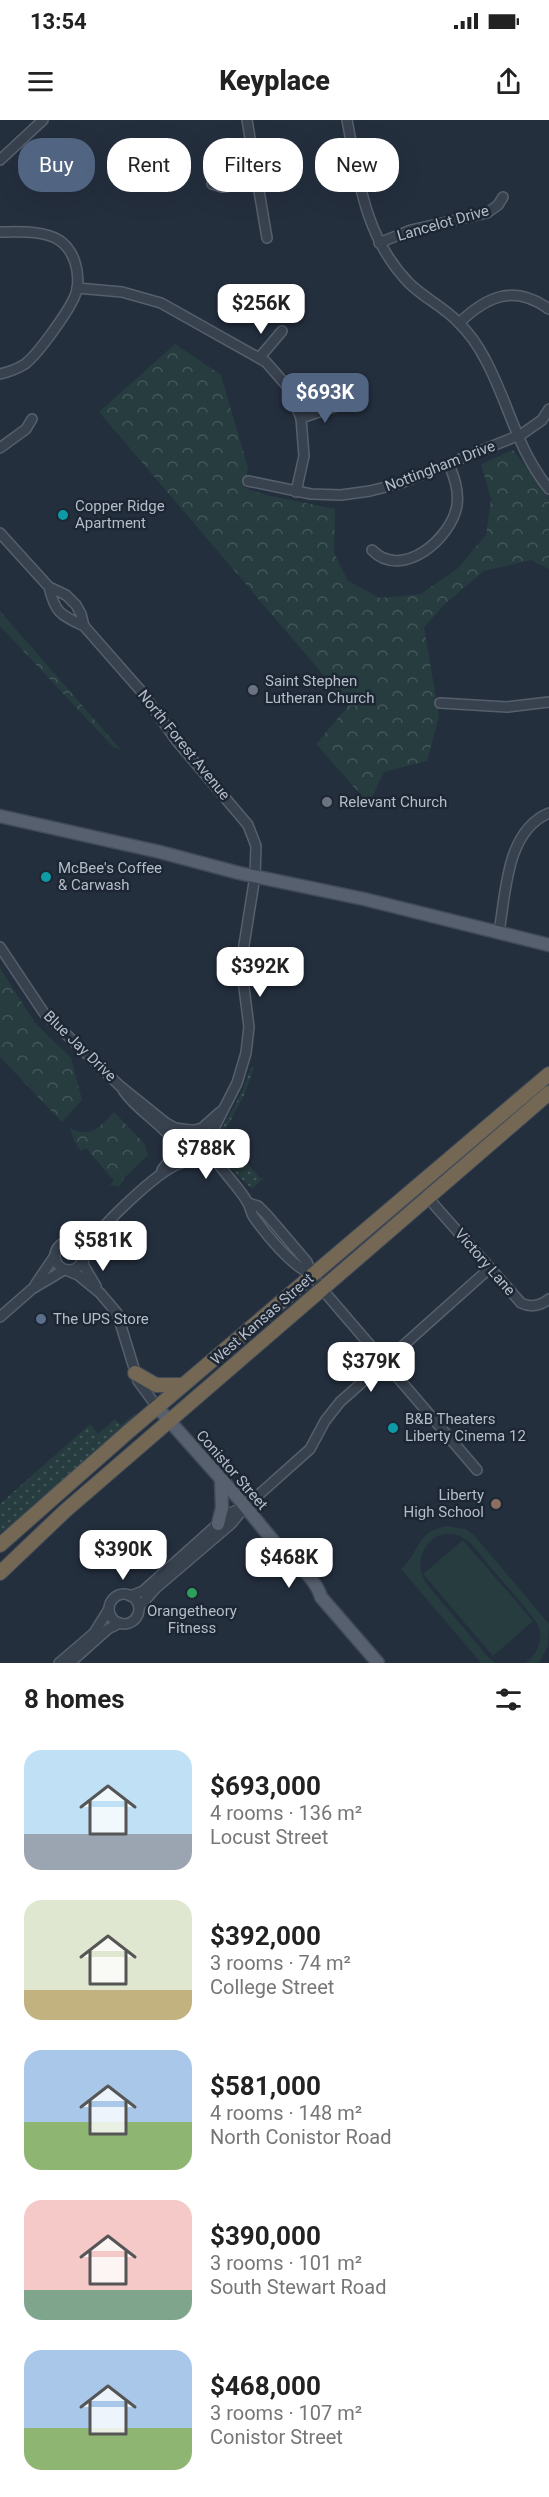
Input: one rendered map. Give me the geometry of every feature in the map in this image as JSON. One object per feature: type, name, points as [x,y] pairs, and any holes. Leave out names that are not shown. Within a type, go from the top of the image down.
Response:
[{"type":"highway","name":"West Kansas Street","points":[[0,1545],[157,1407],[549,1074]]},
{"type":"highway","name":"West Kansas Street","points":[[0,1573],[64,1511],[548,1096]]},
{"type":"highway","points":[[135,1372],[156,1385],[183,1385]]},
{"type":"main road","points":[[0,816],[255,876],[364,899],[549,945]]},
{"type":"main road","name":"Conistor Street","points":[[157,1407],[245,1507],[284,1554],[287,1563],[314,1594],[321,1597],[378,1663]]},
{"type":"main road","points":[[218,1524],[222,1508],[221,1479]]},
{"type":"street","points":[[247,120],[250,138]]},
{"type":"street","points":[[347,120],[365,211],[379,243],[397,271],[459,322],[485,358],[517,437],[536,472],[549,489]]},
{"type":"street","points":[[0,160],[38,122]]},
{"type":"street","points":[[259,192],[267,238]]},
{"type":"street","name":"Lancelot Drive","points":[[379,243],[411,230],[487,213],[498,205],[503,197]]},
{"type":"street","points":[[0,232],[44,235],[60,241],[72,253],[75,261],[77,288],[68,307],[38,351],[18,368],[0,374]]},
{"type":"street","points":[[77,288],[122,292],[161,303],[260,357],[287,386],[301,418],[304,456],[296,492]]},
{"type":"street","points":[[459,322],[475,307],[495,297],[514,295],[532,299],[549,309]]},
{"type":"street","points":[[260,357],[282,331]]},
{"type":"street","points":[[301,418],[340,405]]},
{"type":"street","name":"Nottingham Drive","points":[[248,480],[296,492],[340,495],[370,492],[402,483],[517,437],[542,420],[549,409]]},
{"type":"street","points":[[0,448],[26,429],[32,419]]},
{"type":"street","points":[[372,550],[382,558],[405,560],[423,552],[441,537],[452,522],[457,504],[456,485],[449,464]]},
{"type":"street","name":"North Forest Avenue","points":[[0,533],[49,587],[66,595],[76,605],[84,626]]},
{"type":"street","name":"North Forest Avenue","points":[[49,587],[56,609],[63,617],[84,626],[141,691],[176,740],[248,825],[256,846],[255,876],[242,964],[249,1027],[246,1053],[237,1083],[207,1144]]},
{"type":"street","points":[[440,703],[507,707],[549,702]]},
{"type":"street","points":[[499,932],[517,843],[531,824],[549,813]]},
{"type":"street","name":"Blue Jay Drive","points":[[0,947],[44,1013],[120,1086],[166,1123],[175,1128],[193,1130]]},
{"type":"street","points":[[536,1085],[548,1096]]},
{"type":"street","name":"Blue Jay Drive","points":[[120,1086],[133,1104],[159,1125],[177,1147]]},
{"type":"street","points":[[153,1181],[177,1147],[181,1135],[202,1128],[224,1108]]},
{"type":"street","points":[[193,1130],[203,1134],[214,1162],[227,1178],[248,1203],[258,1206],[267,1215],[308,1262],[312,1275],[322,1289],[477,1470]]},
{"type":"street","points":[[32,1290],[59,1246],[73,1242],[105,1224],[171,1167],[204,1155],[207,1144]]},
{"type":"street","points":[[177,1147],[182,1156],[209,1165],[227,1178]]},
{"type":"street","name":"Victory Lane","points":[[429,1198],[525,1305],[541,1306],[549,1299]]},
{"type":"street","points":[[0,1317],[32,1290],[66,1270],[76,1269],[105,1224]]},
{"type":"street","points":[[73,1242],[79,1246],[84,1266],[100,1293],[117,1313],[135,1372],[143,1389],[157,1407]]},
{"type":"street","points":[[54,1257],[57,1265],[78,1275],[100,1293]]},
{"type":"street","points":[[70,1663],[108,1629],[120,1623],[133,1621],[139,1608],[156,1588],[231,1524],[245,1507],[310,1449],[332,1412],[490,1268]]},
{"type":"street","points":[[59,1663],[94,1633],[116,1597],[130,1596],[143,1591],[230,1513],[245,1507]]},
{"type":"street","points":[[130,1596],[139,1608]]},
{"type":"street","points":[[109,1609],[112,1618],[120,1623]]},
{"type":"green space","points":[[175,344],[221,375],[248,468],[245,488],[266,495],[335,509],[334,553],[348,581],[380,598],[421,594],[457,569],[486,535],[491,499],[481,464],[513,450],[549,498],[549,569],[531,560],[484,571],[446,603],[424,627],[439,716],[427,761],[384,772],[369,804],[316,744],[349,705],[99,412]]},
{"type":"green space","points":[[0,611],[121,750],[113,747],[0,626]]},
{"type":"green space","points":[[0,968],[35,1023],[71,1058],[82,1100],[62,1122],[0,1057]]},
{"type":"green space","points":[[251,1067],[254,1067],[244,1095],[226,1129],[231,1132],[231,1135],[226,1139],[260,1178],[265,1177],[252,1189],[219,1157],[215,1146],[218,1135],[241,1094]]},
{"type":"green space","points":[[114,1112],[144,1143],[148,1155],[125,1177],[119,1187],[110,1185],[114,1181],[86,1148],[81,1151],[74,1141],[70,1128],[90,1132],[99,1127]]},
{"type":"green space","points":[[135,1413],[137,1417],[37,1505],[0,1533],[0,1504],[90,1424],[98,1434],[115,1419],[121,1425]]},
{"type":"green space","points":[[446,1526],[465,1529],[473,1534],[549,1624],[548,1646],[539,1663],[525,1663],[534,1655],[539,1646],[538,1625],[479,1552],[465,1539],[454,1534],[444,1534],[435,1538],[423,1553],[420,1562],[421,1573],[426,1583],[495,1663],[481,1663],[401,1569],[428,1533]]},
{"type":"green space","points":[[463,1540],[533,1621],[493,1656],[423,1574]]},
{"type":"place","name":"Copper Ridge Apartment","points":[[63,515]]},
{"type":"place","name":"Saint Stephen Lutheran Church","points":[[253,690]]},
{"type":"place","name":"Relevant Church","points":[[327,802]]},
{"type":"place","name":"McBee's Coffee & Carwash","points":[[46,877]]},
{"type":"place","name":"The UPS Store","points":[[41,1319]]},
{"type":"place","name":"B&B Theaters Liberty Cinema 12","points":[[393,1428]]},
{"type":"place","name":"Liberty High School","points":[[496,1504]]},
{"type":"place","name":"Orangetheory Fitness","points":[[192,1593]]}]
